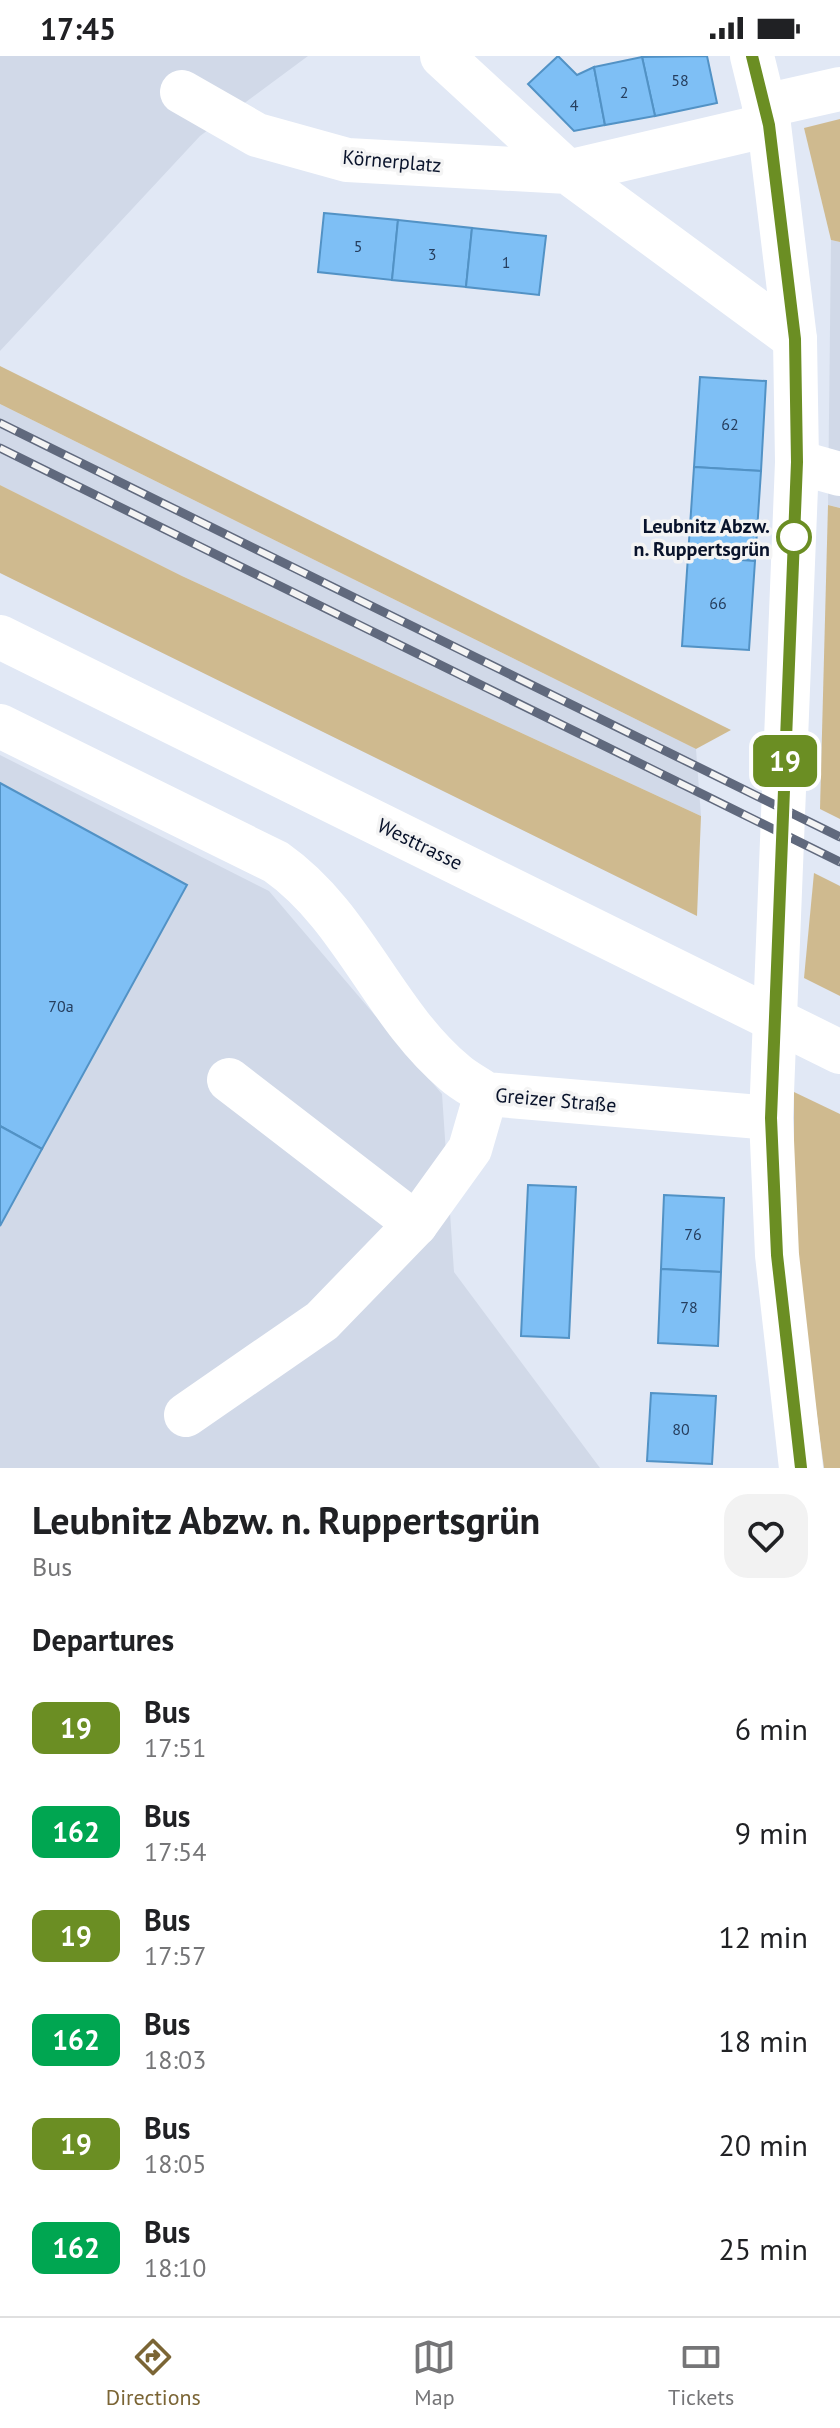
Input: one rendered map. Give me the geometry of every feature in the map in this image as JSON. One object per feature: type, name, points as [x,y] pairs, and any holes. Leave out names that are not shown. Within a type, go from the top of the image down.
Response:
[{"type":"main road","points":[[442,56],[568,172],[795,339]]},
{"type":"main road","points":[[752,56],[766,115],[795,339],[797,462],[771,1118],[777,1255],[801,1468]]},
{"type":"main road","name":"Körnerplatz","points":[[182,92],[257,135],[347,160],[568,172],[766,115],[840,89]]},
{"type":"main road","points":[[797,462],[840,474]]},
{"type":"main road","name":"Westtrasse","points":[[0,637],[840,1052]]},
{"type":"main road","points":[[0,726],[276,862],[304,882],[330,911],[426,1043],[455,1073],[486,1094]]},
{"type":"main road","points":[[229,1080],[416,1224]]},
{"type":"main road","name":"Greizer Straße","points":[[186,1415],[322,1321],[416,1224],[470,1149],[486,1094],[771,1118]]},
{"type":"shaded area","points":[[0,56],[308,56],[200,136],[0,351]]},
{"type":"shaded area","points":[[840,119],[840,242],[831,240],[804,128]]},
{"type":"shaded area","points":[[831,240],[840,242],[840,508],[828,505]]},
{"type":"shaded area","points":[[0,366],[731,730],[696,749],[0,404]]},
{"type":"shaded area","points":[[0,404],[696,749],[701,816],[182,576],[0,485]]},
{"type":"shaded area","points":[[0,485],[182,576],[701,816],[697,916],[0,573]]},
{"type":"shaded area","points":[[828,505],[840,508],[840,819],[820,809]]},
{"type":"shaded area","points":[[0,755],[269,891],[442,1094],[454,1272],[600,1468],[0,1468]]},
{"type":"shaded area","points":[[814,873],[840,886],[840,996],[804,978]]},
{"type":"shaded area","points":[[794,1092],[840,1114],[840,1468],[824,1468],[801,1299],[794,1195]]},
{"type":"building","points":[[558,56],[577,75],[594,67],[605,125],[574,131],[528,84]]},
{"type":"building","points":[[707,56],[717,103],[655,116],[642,57]]},
{"type":"building","points":[[642,57],[655,116],[605,125],[594,67]]},
{"type":"building","points":[[324,213],[398,220],[392,280],[318,272]]},
{"type":"building","points":[[398,220],[472,228],[466,287],[392,280]]},
{"type":"building","points":[[472,228],[546,236],[539,295],[466,287]]},
{"type":"building","points":[[700,377],[766,381],[761,471],[694,467]]},
{"type":"building","points":[[694,467],[761,471],[755,561],[688,556]]},
{"type":"building","points":[[688,556],[755,561],[749,650],[682,646]]},
{"type":"building","points":[[0,783],[187,885],[42,1149],[0,1126]]},
{"type":"building","points":[[0,1126],[42,1149],[0,1226]]},
{"type":"building","points":[[528,1185],[576,1187],[569,1338],[521,1336]]},
{"type":"building","points":[[664,1195],[724,1198],[721,1272],[661,1269]]},
{"type":"building","points":[[661,1269],[721,1272],[718,1346],[658,1343]]},
{"type":"building","points":[[651,1393],[716,1396],[712,1464],[647,1461]]},
{"type":"railway","points":[[0,423],[840,837]]},
{"type":"railway","points":[[0,448],[840,862]]},
{"type":"bus line","name":"19","points":[[752,56],[769,125],[795,339],[797,462],[771,1118],[777,1255],[801,1468]]},
{"type":"place","name":"Leubnitz Abzw. n. Ruppertsgrün","points":[[794,537]]}]
